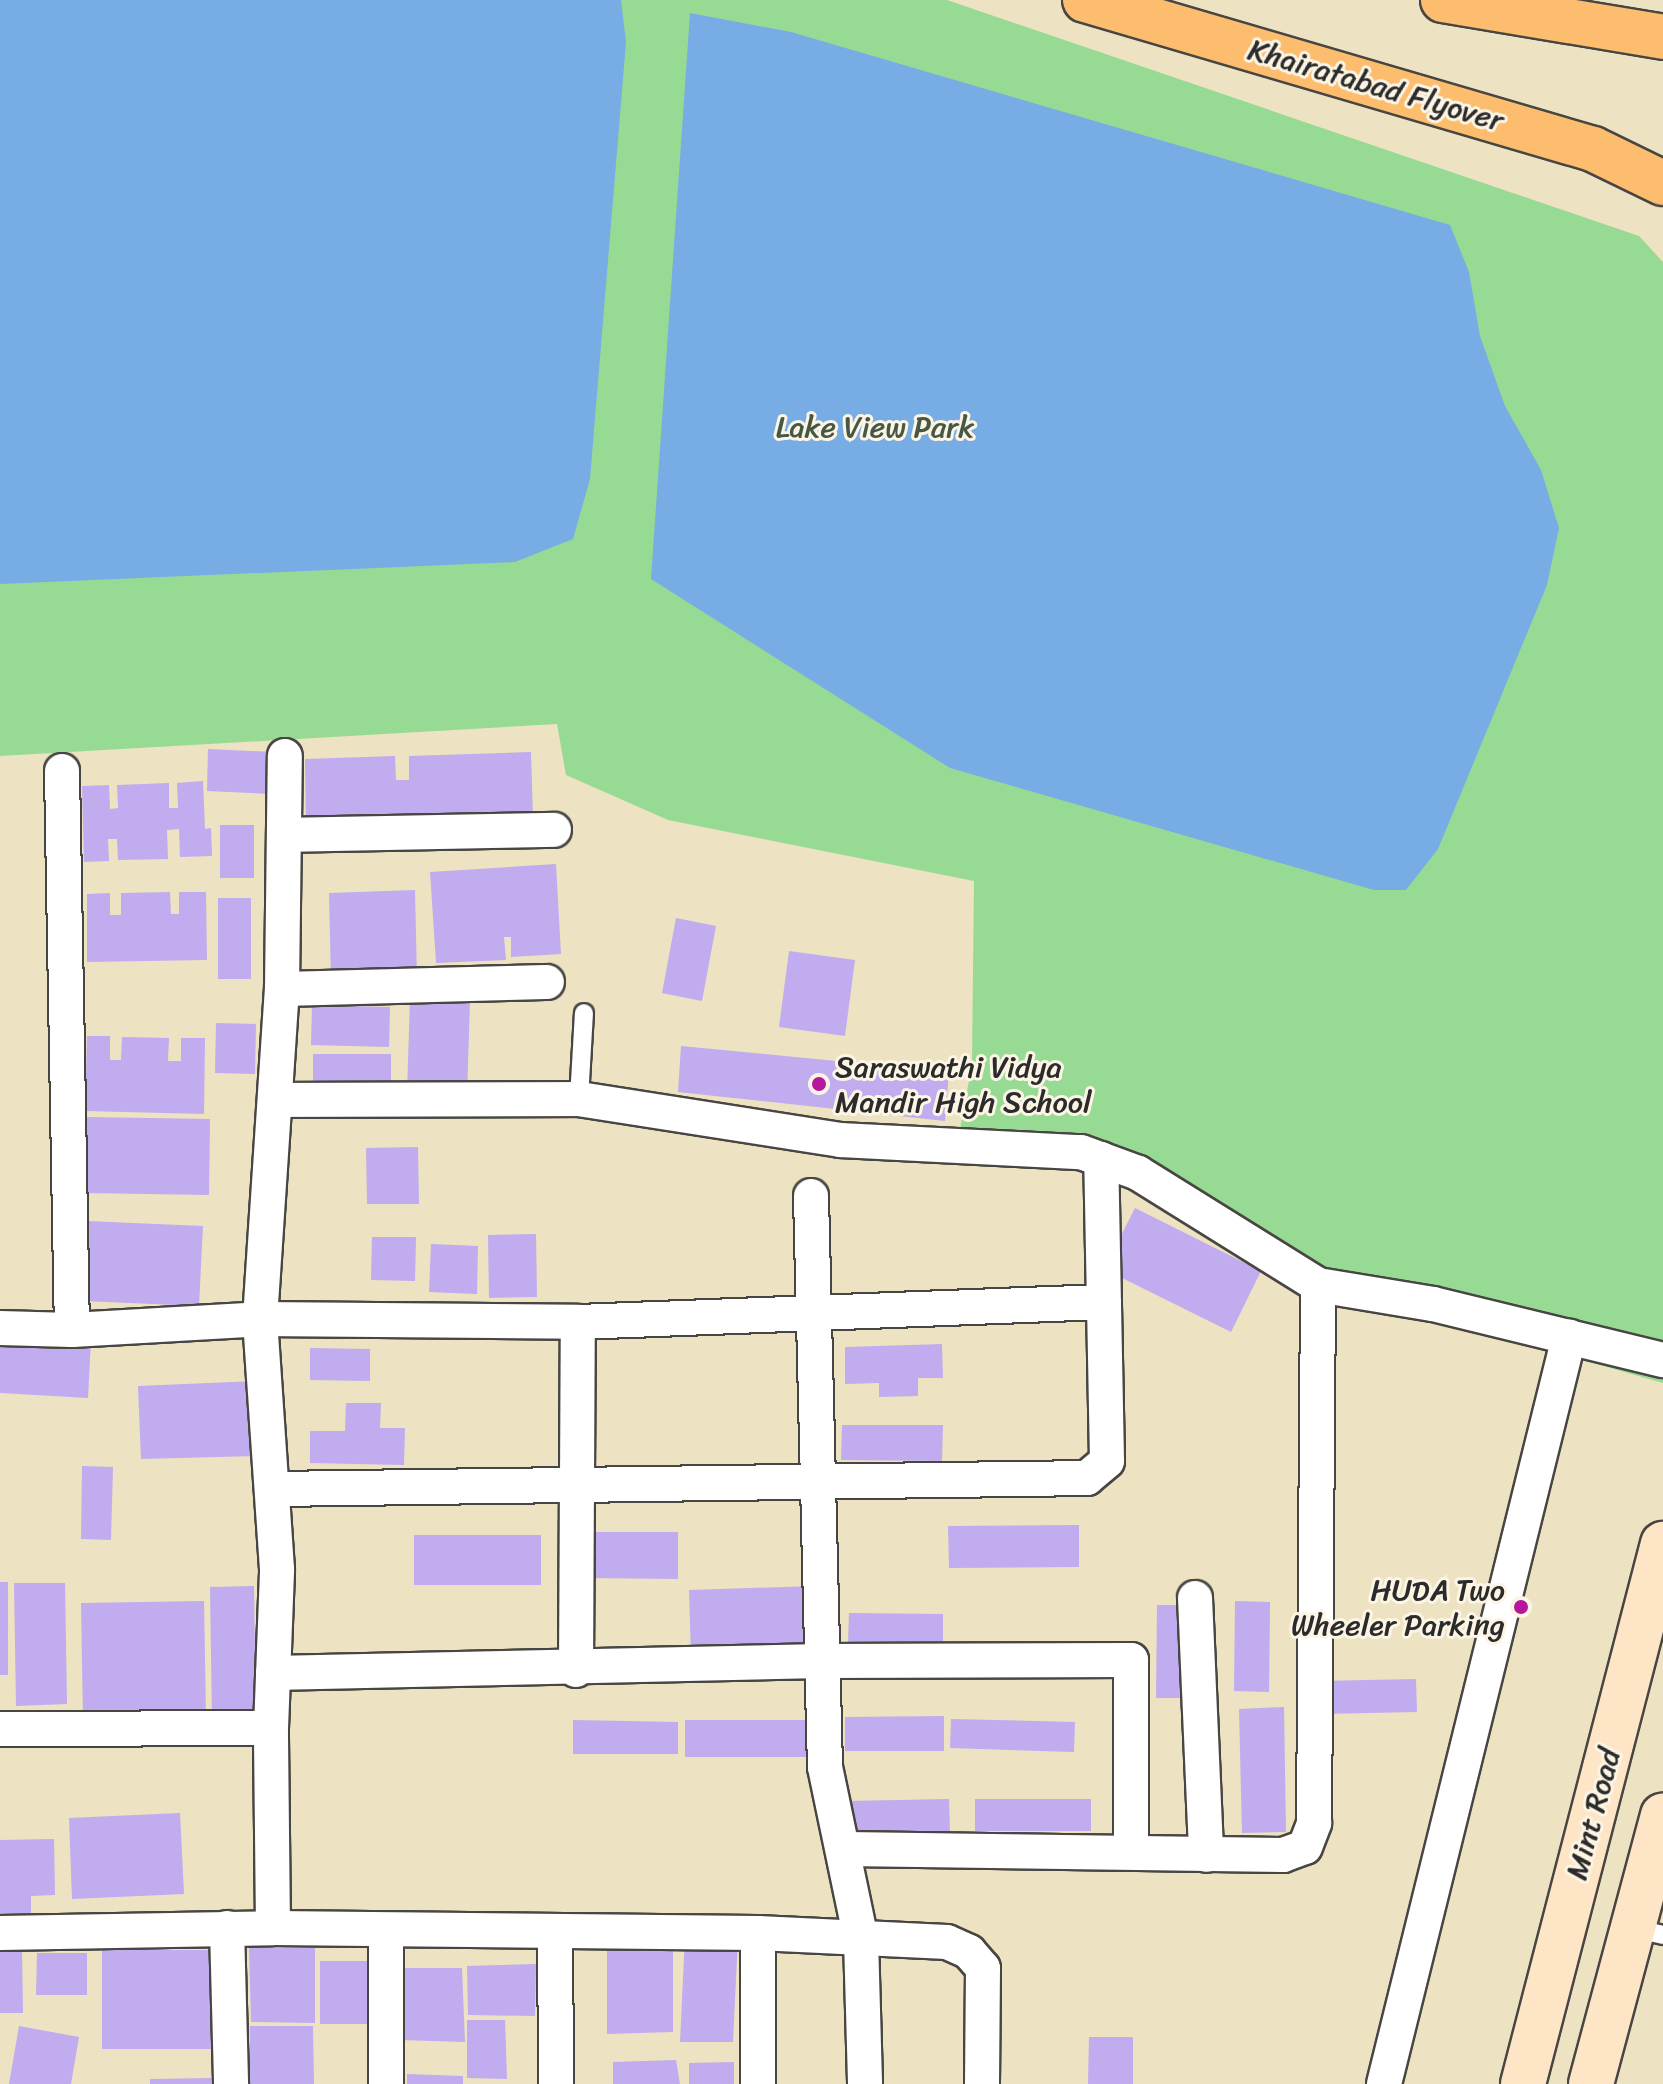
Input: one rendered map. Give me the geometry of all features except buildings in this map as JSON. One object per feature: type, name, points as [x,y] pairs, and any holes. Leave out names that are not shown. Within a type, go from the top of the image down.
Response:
[{"type":"main road","name":"Khairatabad Flyover","points":[[1085,0],[1593,149],[1663,183]]},
{"type":"main road","points":[[1443,0],[1663,37]]},
{"type":"street","points":[[273,1928],[273,1489],[260,1319],[282,989],[285,756]]},
{"type":"street","points":[[62,771],[72,1330]]},
{"type":"street","points":[[284,835],[554,830]]},
{"type":"street","points":[[282,989],[547,982]]},
{"type":"street","points":[[276,1100],[579,1099],[840,1140],[1081,1152],[1138,1173],[1318,1285],[1433,1304],[1663,1360]]},
{"type":"street","points":[[273,1489],[1087,1478],[1101,1471],[1107,1461],[1101,1159]]},
{"type":"street","points":[[811,1196],[825,1767],[845,1849],[861,1939],[865,2084]]},
{"type":"street","points":[[845,1849],[1283,1855],[1305,1847],[1314,1823],[1318,1285]]},
{"type":"street","points":[[0,1328],[72,1330],[260,1319],[578,1322],[814,1310],[1104,1302]]},
{"type":"street","points":[[576,1670],[580,1484],[578,1322]]},
{"type":"street","points":[[1384,2084],[1569,1337]]},
{"type":"street","name":"Mint Road","points":[[1523,2084],[1663,1544]]},
{"type":"street","points":[[1195,1598],[1206,1855]]},
{"type":"street","points":[[273,1673],[576,1670],[823,1661],[1131,1660],[1131,1851]]},
{"type":"street","points":[[0,1729],[271,1728]]},
{"type":"street","points":[[1591,2084],[1648,1932],[1663,1815]]},
{"type":"street","points":[[227,1928],[231,2084]]},
{"type":"street","points":[[0,1933],[273,1928],[758,1933],[947,1942],[969,1952],[983,1968],[982,2084]]},
{"type":"street","points":[[386,1931],[386,2084]]},
{"type":"street","points":[[555,1932],[556,2084]]},
{"type":"street","points":[[758,1933],[758,2084]]},
{"type":"lane","points":[[579,1099],[584,1013]]},
{"type":"green space","name":"Lake View Park","points":[[0,0],[947,0],[1639,236],[1663,262],[1663,1383],[1318,1285],[1111,1165],[956,1151],[972,1064],[974,881],[668,820],[566,775],[557,724],[0,756]]},
{"type":"water","points":[[0,0],[621,0],[626,42],[590,479],[573,539],[515,562],[0,584]]},
{"type":"water","points":[[690,13],[791,32],[1450,225],[1469,272],[1480,336],[1505,406],[1541,470],[1559,528],[1547,585],[1438,849],[1406,890],[1374,890],[950,768],[651,579]]},
{"type":"place","name":"Saraswathi Vidya Mandir High School","points":[[819,1084]]},
{"type":"place","name":"HUDA Two Wheeler Parking","points":[[1521,1607]]}]
